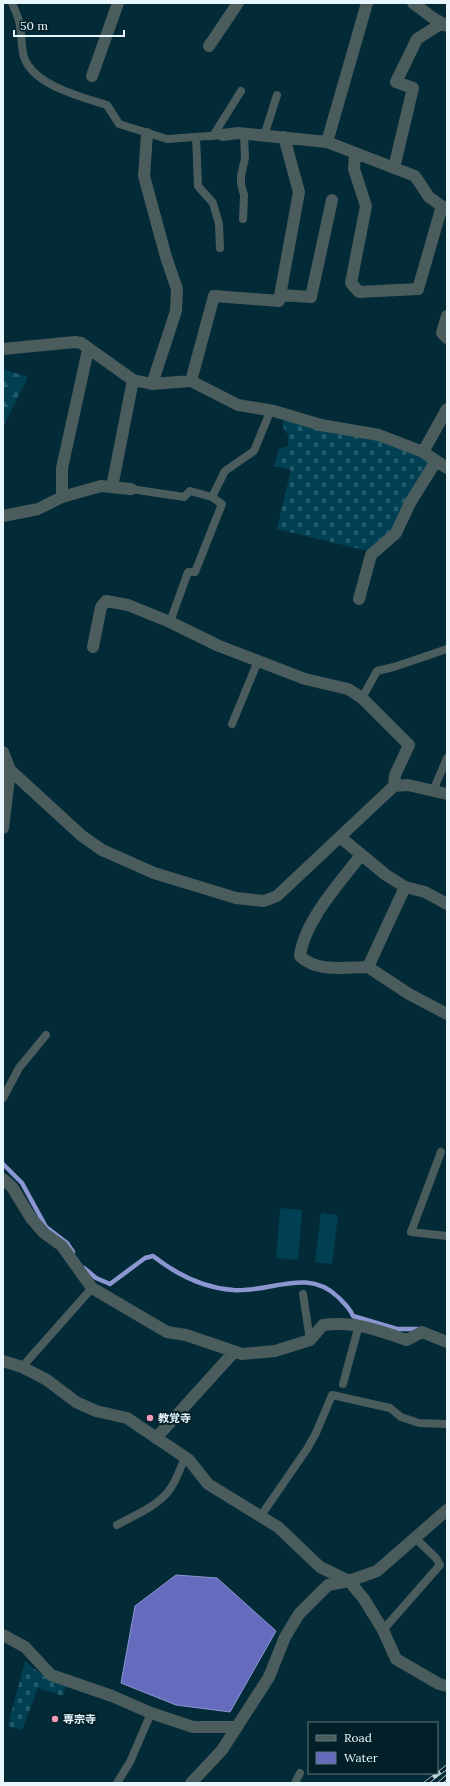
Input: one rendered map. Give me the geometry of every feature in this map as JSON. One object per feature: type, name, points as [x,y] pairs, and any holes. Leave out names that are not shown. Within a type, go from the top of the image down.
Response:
[{"type":"street","points":[[92,76],[118,3]]},
{"type":"street","points":[[209,46],[238,3]]},
{"type":"street","points":[[328,142],[367,3]]},
{"type":"street","points":[[394,168],[413,88],[396,82],[416,39],[444,24],[413,3]]},
{"type":"street","points":[[147,134],[144,176],[166,257],[177,289],[176,311],[152,384]]},
{"type":"street","points":[[218,136],[244,134],[328,142],[415,176],[430,197],[444,208],[418,289],[359,292],[351,283],[366,206],[354,168],[355,153]]},
{"type":"street","points":[[191,381],[214,296],[279,301],[299,192],[284,138]]},
{"type":"street","points":[[280,295],[311,297],[332,200]]},
{"type":"street","points":[[447,316],[442,333],[447,338]]},
{"type":"street","points":[[3,349],[75,342],[81,343],[88,350],[133,380],[152,384],[191,381],[238,405],[270,412],[274,411],[321,424],[379,435],[423,452],[447,468]]},
{"type":"street","points":[[62,496],[62,468],[88,350]]},
{"type":"street","points":[[112,488],[133,380]]},
{"type":"street","points":[[423,452],[447,410]]},
{"type":"street","points":[[359,599],[371,555],[396,532],[410,503],[436,461]]},
{"type":"street","points":[[3,516],[38,509],[62,496],[101,486],[131,489]]},
{"type":"street","points":[[93,647],[101,607],[106,601],[128,605],[170,622],[219,646],[305,679],[348,689],[362,698],[409,745],[395,775],[394,786]]},
{"type":"street","points":[[3,752],[10,770],[82,836],[102,850],[154,873],[236,898],[264,901],[277,896],[309,864],[394,786],[408,785],[447,794]]},
{"type":"street","points":[[3,828],[6,782],[10,770]]},
{"type":"street","points":[[340,837],[386,875],[405,887],[425,892],[447,904]]},
{"type":"street","points":[[361,854],[308,928],[301,943],[300,956],[306,962],[319,967],[368,967],[408,994],[447,1014]]},
{"type":"street","points":[[368,967],[405,887]]},
{"type":"street","points":[[3,1179],[12,1187],[31,1218],[44,1233],[62,1246],[92,1288],[167,1332],[186,1335],[242,1354],[275,1351],[310,1340],[323,1325],[342,1323],[359,1324],[407,1340],[422,1332],[447,1342]]},
{"type":"street","points":[[156,1438],[234,1352]]},
{"type":"street","points":[[3,1361],[22,1367],[47,1380],[76,1402],[96,1411],[126,1418],[185,1457],[208,1484],[278,1527],[320,1567],[349,1581],[364,1598],[383,1630],[396,1659],[439,1684],[447,1686]]},
{"type":"street","points":[[191,1783],[222,1750],[269,1677],[285,1637],[299,1614],[328,1585],[349,1581],[377,1571],[447,1510]]},
{"type":"street","points":[[3,1635],[25,1648],[51,1675],[112,1696],[151,1713],[193,1728],[237,1727]]},
{"type":"lane","points":[[12,3],[20,25],[23,56],[28,68],[68,93],[107,105],[119,124],[167,139],[218,136],[241,91]]},
{"type":"lane","points":[[264,136],[277,95]]},
{"type":"lane","points":[[243,219],[244,194],[241,184],[241,176],[245,158],[244,134]]},
{"type":"lane","points":[[196,137],[198,186],[213,203],[219,224],[220,248]]},
{"type":"lane","points":[[212,497],[225,472],[254,451],[270,412]]},
{"type":"lane","points":[[131,489],[184,497],[190,491],[212,497],[222,504],[195,572],[188,572],[170,622]]},
{"type":"lane","points":[[362,698],[377,671],[394,667],[447,649]]},
{"type":"lane","points":[[232,724],[258,661]]},
{"type":"lane","points":[[433,791],[447,758]]},
{"type":"lane","points":[[3,1098],[19,1068],[46,1035]]},
{"type":"lane","points":[[441,1152],[411,1232],[447,1236]]},
{"type":"lane","points":[[22,1367],[92,1288]]},
{"type":"lane","points":[[303,1294],[310,1340]]},
{"type":"lane","points":[[343,1384],[359,1324]]},
{"type":"lane","points":[[260,1517],[307,1449],[316,1433],[332,1395],[390,1408],[401,1417],[418,1423],[447,1424]]},
{"type":"lane","points":[[117,1525],[153,1505],[167,1493],[177,1478],[185,1457]]},
{"type":"lane","points":[[383,1630],[440,1565],[436,1558],[415,1538]]},
{"type":"lane","points":[[117,1783],[130,1762],[151,1713]]},
{"type":"lane","points":[[295,1783],[300,1773]]},
{"type":"green space","points":[[3,369],[28,377],[3,427]]},
{"type":"green space","points":[[284,418],[378,439],[431,461],[393,532],[368,551],[277,529],[291,470],[274,466],[279,449],[288,446],[288,435],[282,425]]},
{"type":"green space","points":[[280,1208],[302,1210],[298,1260],[276,1258]]},
{"type":"green space","points":[[321,1213],[338,1215],[332,1264],[315,1262]]},
{"type":"green space","points":[[25,1661],[43,1676],[67,1684],[63,1696],[38,1688],[22,1730],[8,1726]]},
{"type":"water","points":[[176,1575],[217,1578],[276,1631],[230,1712],[176,1705],[121,1683],[135,1606]]},
{"type":"waterway","points":[[3,1164],[22,1183],[46,1227],[67,1243],[73,1252]]},
{"type":"waterway","points":[[84,1268],[96,1278],[110,1284],[145,1258],[153,1256],[171,1269],[191,1279],[222,1289],[247,1290],[301,1282],[314,1284],[326,1288],[338,1297],[349,1308],[353,1316],[397,1329],[420,1329]]},
{"type":"railway","points":[[438,1774],[447,1767]]},
{"type":"railway","points":[[426,1783],[438,1774]]},
{"type":"railway","points":[[440,1783],[447,1777]]},
{"type":"place","name":"教覚寺","points":[[150,1418]]},
{"type":"place","name":"専宗寺","points":[[55,1719]]}]
